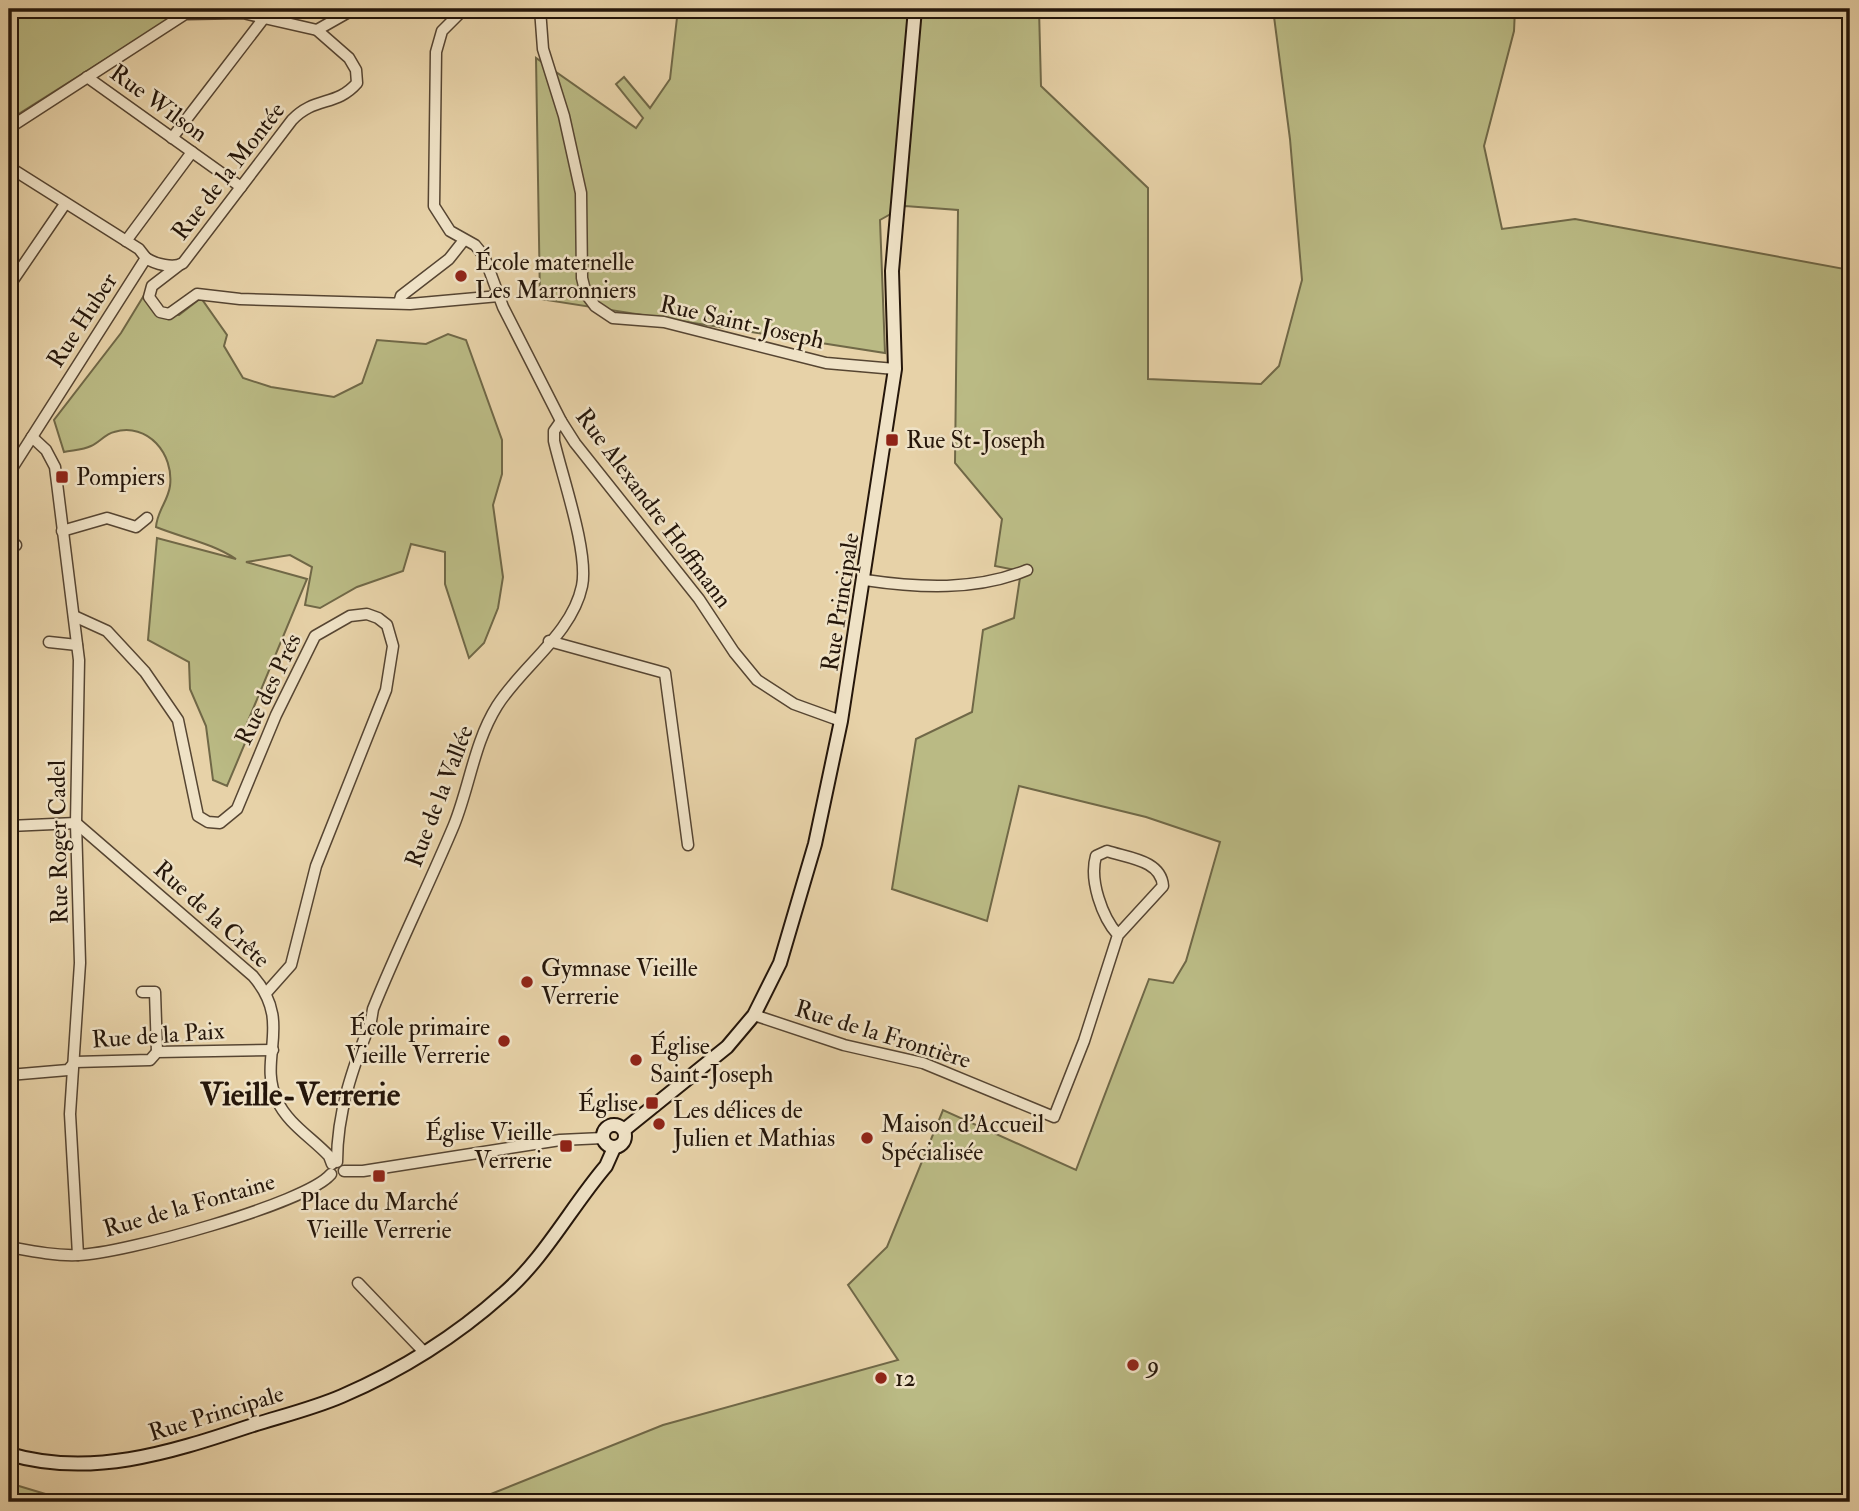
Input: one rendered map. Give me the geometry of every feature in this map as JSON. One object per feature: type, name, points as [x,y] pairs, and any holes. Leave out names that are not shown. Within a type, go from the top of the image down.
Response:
[{"type":"street","points":[[9,128],[185,14],[243,13],[317,30],[354,9]]},
{"type":"street","name":"Rue Alexandre Hoffmann","points":[[464,9],[442,31],[436,52],[434,206],[450,231],[475,245],[484,256],[529,362],[575,443],[699,600],[734,652],[757,680],[794,704],[842,720]]},
{"type":"street","name":"Rue Saint-Joseph","points":[[540,9],[542,49],[564,116],[581,193],[582,278],[586,294],[595,306],[613,318],[664,322],[826,363],[895,369]]},
{"type":"street","name":"Rue Principale","points":[[624,1130],[727,1047],[754,1015],[780,963],[802,891],[842,720],[895,369],[892,271],[915,9]]},
{"type":"street","points":[[172,138],[264,18]]},
{"type":"street","name":"Rue de la Montée","points":[[152,286],[181,264],[304,108],[347,95],[357,83],[356,70],[349,58],[317,30]]},
{"type":"street","name":"Rue Wilson","points":[[87,77],[241,187]]},
{"type":"street","points":[[126,241],[192,152]]},
{"type":"street","points":[[9,167],[126,241],[146,258]]},
{"type":"street","points":[[9,286],[65,204]]},
{"type":"street","points":[[399,303],[401,296],[449,259],[464,240]]},
{"type":"street","name":"Rue Huber","points":[[9,473],[146,258],[158,263],[181,264]]},
{"type":"street","points":[[158,263],[149,297],[159,312],[169,314],[197,294],[240,299],[399,303],[499,296]]},
{"type":"street","name":"Rue de la Vallée","points":[[333,1167],[344,1099],[373,1009],[455,822],[476,747],[497,706],[572,612],[583,583],[580,548],[554,441],[554,430],[561,421]]},
{"type":"street","name":"Rue Roger Cadel","points":[[32,437],[46,450],[55,467],[77,645],[76,823],[80,912],[75,1062],[70,1114],[78,1255]]},
{"type":"street","points":[[9,447],[19,454]]},
{"type":"street","points":[[62,531],[107,518],[136,527],[147,518]]},
{"type":"street","points":[[865,580],[894,584],[974,585],[1027,570]]},
{"type":"street","name":"Rue des Prés","points":[[74,616],[107,631],[145,672],[178,720],[198,816],[208,822],[220,823],[237,809],[276,715],[315,636],[351,616],[367,614],[387,625],[392,634],[392,665],[386,690],[316,866],[292,965],[267,992]]},
{"type":"street","points":[[548,641],[665,673],[669,682],[688,845]]},
{"type":"street","points":[[49,642],[77,645]]},
{"type":"street","points":[[9,826],[76,823]]},
{"type":"street","name":"Rue de la Crête","points":[[76,823],[225,951],[267,992],[272,1007],[272,1082],[276,1100],[302,1132],[329,1156],[333,1167]]},
{"type":"street","points":[[1107,851],[1157,868],[1162,875],[1160,893],[1118,936],[1111,928],[1100,901],[1093,865],[1096,856],[1107,851]]},
{"type":"street","name":"Rue de la Frontière","points":[[754,1015],[844,1045],[923,1063],[1054,1117],[1084,1041],[1118,936]]},
{"type":"street","points":[[142,992],[155,992],[157,1052]]},
{"type":"street","name":"Rue de la Paix","points":[[9,1075],[68,1070],[75,1062],[150,1060],[157,1052],[273,1050]]},
{"type":"street","points":[[611,1125],[617,1125],[624,1130],[624,1142],[614,1148],[607,1145],[603,1138],[604,1131],[611,1125]]},
{"type":"street","name":"Rue de la Fontaine","points":[[333,1167],[338,1177],[344,1171],[363,1171],[560,1140],[603,1138]]},
{"type":"street","name":"Rue Principale","points":[[9,1454],[26,1460],[92,1464],[173,1452],[340,1397],[424,1352],[505,1293],[606,1166],[614,1148]]},
{"type":"street","name":"Rue de la Fontaine","points":[[9,1247],[78,1255],[123,1249],[286,1200],[322,1184],[333,1167]]},
{"type":"street","points":[[358,1283],[424,1352]]},
{"type":"green space","points":[[9,9],[185,9],[9,120]]},
{"type":"green space","points":[[678,9],[1039,9],[1041,86],[1148,188],[1148,379],[1261,384],[1279,366],[1302,280],[1290,139],[1273,9],[1515,9],[1514,31],[1484,146],[1502,229],[1575,219],[1850,270],[1850,1502],[471,1502],[663,1425],[898,1360],[848,1285],[887,1247],[943,1110],[1076,1170],[1149,979],[1173,983],[1186,961],[1220,842],[1146,817],[1019,786],[987,921],[892,889],[916,739],[972,712],[983,630],[1014,618],[1021,571],[995,566],[1002,519],[955,463],[958,210],[905,206],[880,220],[885,353],[540,299],[536,58],[636,128],[643,118],[616,84],[624,77],[650,108],[670,79]]},
{"type":"green space","points":[[146,292],[162,313],[179,315],[201,298],[227,335],[224,346],[243,378],[271,387],[334,397],[362,383],[377,340],[426,344],[448,334],[466,340],[502,440],[502,474],[493,505],[503,577],[498,608],[484,643],[469,658],[445,584],[445,552],[411,544],[403,571],[357,587],[320,608],[305,605],[312,567],[290,555],[246,562],[307,579],[243,733],[248,736],[227,786],[213,780],[206,726],[190,689],[189,662],[148,640],[157,538],[236,559],[207,545],[156,527],[169,491],[170,474],[163,452],[148,436],[126,430],[114,432],[94,445],[64,452],[54,420],[121,333]]},
{"type":"green space","points":[[9,1483],[72,1502],[9,1502]]},
{"type":"place","name":"École maternelle Les Marronniers","points":[[461,276]]},
{"type":"place","name":"Rue St-Joseph","points":[[892,440]]},
{"type":"place","name":"Pompiers","points":[[62,477]]},
{"type":"place","name":"Gymnase Vieille Verrerie","points":[[527,982]]},
{"type":"place","name":"École primaire Vieille Verrerie","points":[[504,1041]]},
{"type":"place","name":"Église Saint-Joseph","points":[[636,1060]]},
{"type":"place","name":"Église","points":[[652,1103]]},
{"type":"place","name":"Les délices de Julien et Mathias","points":[[659,1124]]},
{"type":"place","name":"Maison d'Accueil Spécialisée","points":[[867,1138]]},
{"type":"place","name":"Église Vieille Verrerie","points":[[566,1146]]},
{"type":"place","name":"Place du Marché Vieille Verrerie","points":[[379,1176]]},
{"type":"place","name":"9","points":[[1133,1365]]},
{"type":"place","name":"12","points":[[881,1378]]},
{"type":"district","name":"Vieille-Verrerie","points":[[300,1094]]}]
